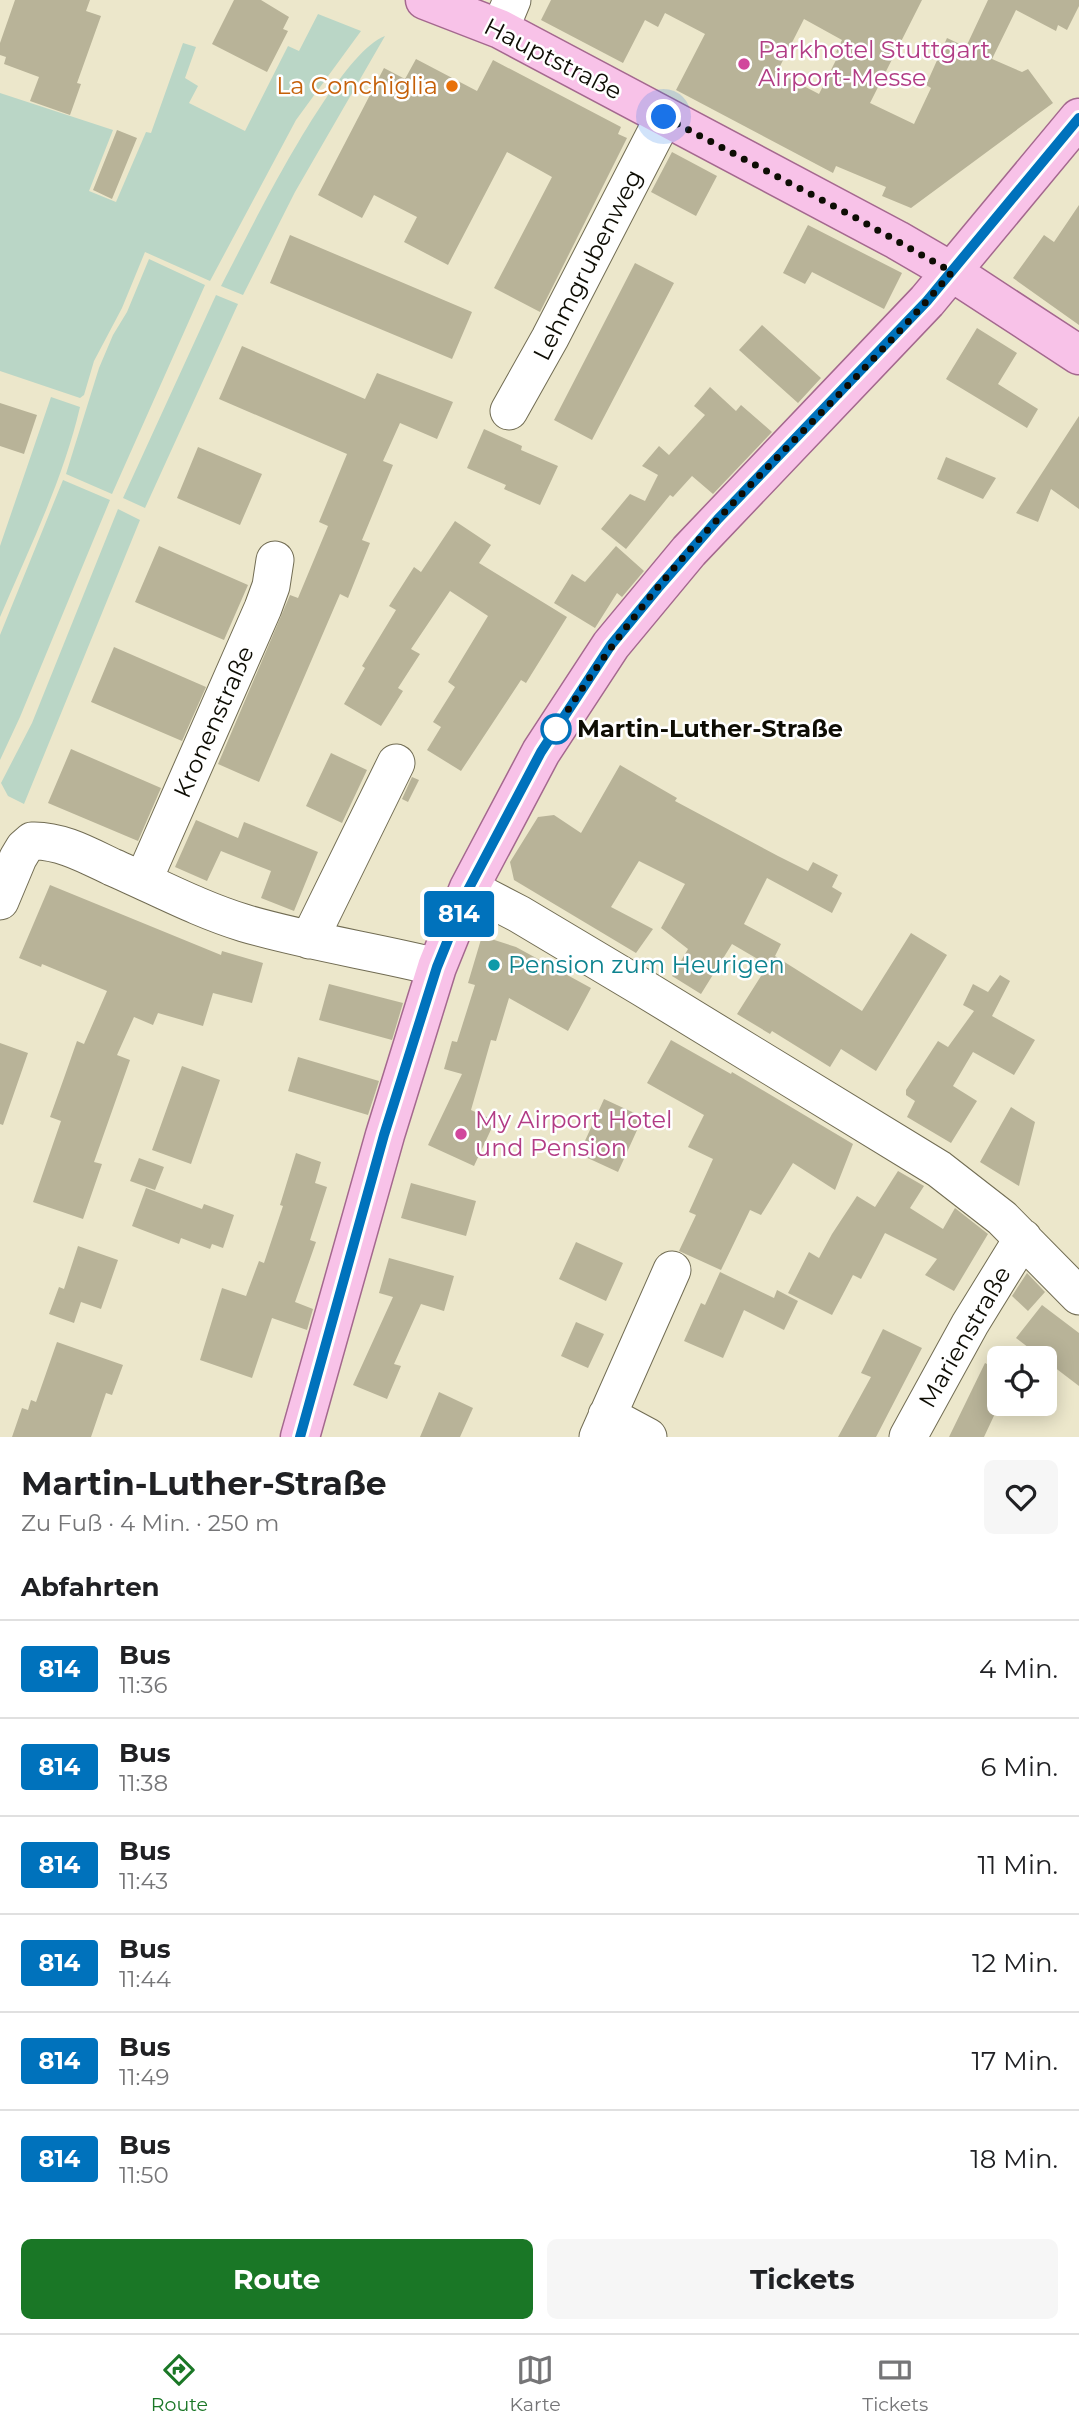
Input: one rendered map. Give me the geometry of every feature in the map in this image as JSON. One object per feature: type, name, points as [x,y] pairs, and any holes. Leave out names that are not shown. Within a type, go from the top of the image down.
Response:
[{"type":"main road","name":"Hauptstraße","points":[[425,0],[506,14],[664,117],[952,272],[1079,355]]},
{"type":"main road","points":[[300,1437],[384,1135],[437,967],[469,888],[541,752],[611,645],[718,519],[884,348],[952,272],[1079,118]]},
{"type":"street","name":"Lehmgrubenweg","points":[[509,411],[550,338],[664,117]]},
{"type":"street","name":"Kronenstraße","points":[[143,881],[263,608],[271,586],[275,559]]},
{"type":"street","points":[[309,940],[396,762]]},
{"type":"street","points":[[0,901],[23,848],[32,841],[53,842],[219,915],[309,940],[437,967]]},
{"type":"street","points":[[469,888],[568,943],[866,1124],[960,1185],[1023,1238],[1067,1263],[1079,1296]]},
{"type":"street","name":"Marienstraße","points":[[908,1437],[970,1324],[1023,1238]]},
{"type":"street","points":[[648,1437],[602,1426],[672,1270]]},
{"type":"green space","points":[[318,14],[361,31],[296,120],[210,281],[145,252],[122,308],[94,361],[84,395],[80,398],[0,371],[0,93],[113,130],[89,191],[116,202],[146,132],[151,133],[183,43],[196,47],[185,78],[198,86],[189,103],[245,131],[288,46],[299,51]]},
{"type":"green space","points":[[385,36],[295,192],[243,295],[221,286],[294,149],[318,110],[365,50]]},
{"type":"green space","points":[[149,259],[205,285],[112,494],[66,474],[99,368],[113,335],[127,312]]},
{"type":"green space","points":[[216,295],[238,304],[145,508],[123,498]]},
{"type":"green space","points":[[51,397],[80,407],[55,488],[0,617],[0,546]]},
{"type":"green space","points":[[63,480],[110,500],[0,760],[0,635]]},
{"type":"green space","points":[[118,509],[140,520],[24,804],[8,796],[1,783],[32,723]]},
{"type":"building","points":[[15,0],[90,0],[86,11],[101,16],[77,83],[81,84],[70,115],[30,101],[39,77],[4,64],[6,57],[0,55],[0,43]]},
{"type":"building","points":[[234,0],[261,0],[289,17],[283,29],[288,31],[267,72],[212,44]]},
{"type":"building","points":[[551,0],[922,0],[870,103],[914,124],[931,88],[926,85],[947,38],[966,47],[988,0],[1079,0],[1079,6],[1067,30],[1058,25],[1056,31],[1016,10],[992,59],[1022,72],[1028,69],[1053,103],[911,208],[882,196],[886,187],[836,166],[833,173],[676,90],[705,34],[665,13],[658,27],[645,20],[623,63],[541,20]],"holes":[[[804,19],[842,40],[836,52],[839,54],[819,94],[777,72]]]},
{"type":"building","points":[[416,59],[477,91],[493,60],[621,127],[618,134],[627,138],[540,312],[494,288],[552,177],[507,152],[448,265],[404,242],[417,217],[374,195],[362,218],[318,195],[384,68],[405,79]]},
{"type":"building","points":[[117,130],[137,138],[112,199],[93,190]]},
{"type":"building","points":[[672,152],[717,176],[696,216],[651,192]]},
{"type":"building","points":[[1079,205],[1079,325],[1013,278],[1044,235],[1054,242]]},
{"type":"building","points":[[808,225],[902,273],[884,309],[812,272],[805,284],[783,273]]},
{"type":"building","points":[[290,235],[472,312],[452,359],[270,283]]},
{"type":"building","points":[[635,263],[674,283],[592,440],[554,420]]},
{"type":"building","points":[[762,325],[821,378],[798,403],[739,350]]},
{"type":"building","points":[[977,328],[1017,353],[998,384],[1038,409],[1027,428],[946,379]]},
{"type":"building","points":[[242,346],[365,399],[377,373],[453,402],[437,439],[400,423],[383,461],[393,465],[362,540],[370,543],[348,598],[340,594],[259,782],[218,764],[290,595],[298,598],[328,526],[319,522],[347,454],[219,399]]},
{"type":"building","points":[[710,387],[736,411],[741,405],[772,432],[713,494],[692,476],[673,497],[670,495],[626,549],[601,529],[630,494],[645,501],[658,475],[642,466],[659,446],[669,455],[705,415],[694,406]]},
{"type":"building","points":[[0,403],[37,415],[24,454],[0,446]]},
{"type":"building","points":[[1079,416],[1079,509],[1051,489],[1038,522],[1016,513]]},
{"type":"building","points":[[484,429],[522,446],[521,450],[558,466],[540,505],[504,489],[506,485],[467,468]]},
{"type":"building","points":[[198,447],[262,474],[240,525],[177,498]]},
{"type":"building","points":[[946,457],[996,478],[983,499],[937,479]]},
{"type":"building","points":[[455,521],[491,545],[479,563],[567,617],[526,683],[521,680],[461,771],[427,750],[441,727],[433,722],[455,687],[448,682],[488,616],[450,591],[411,649],[420,654],[398,688],[403,691],[381,726],[344,704],[365,668],[362,666],[396,610],[389,606],[414,567],[421,572]]},
{"type":"building","points":[[159,546],[248,585],[224,640],[135,602]]},
{"type":"building","points":[[616,546],[644,571],[622,597],[617,593],[595,628],[554,603],[572,574],[585,582]]},
{"type":"building","points":[[114,647],[206,687],[182,741],[91,702]]},
{"type":"building","points":[[71,749],[161,788],[138,841],[48,803]]},
{"type":"building","points":[[331,753],[367,770],[342,823],[306,806]]},
{"type":"building","points":[[620,765],[677,798],[675,801],[778,856],[808,871],[813,862],[838,875],[832,887],[842,893],[832,913],[767,878],[744,924],[781,944],[775,956],[862,1011],[911,933],[947,955],[876,1071],[841,1049],[830,1067],[772,1031],[770,1034],[737,1014],[768,965],[732,944],[701,994],[672,976],[688,949],[661,928],[685,884],[639,861],[611,907],[653,929],[636,953],[514,880],[510,862],[538,817],[554,815],[581,833]]},
{"type":"building","points":[[412,777],[419,780],[408,802],[402,799]]},
{"type":"building","points":[[196,820],[238,838],[244,822],[318,852],[294,911],[261,898],[271,871],[221,851],[207,881],[175,867]]},
{"type":"building","points":[[50,885],[221,955],[222,951],[263,963],[252,1003],[213,993],[203,1026],[158,1013],[153,1025],[134,1017],[117,1055],[130,1060],[94,1162],[102,1164],[83,1219],[33,1202],[61,1121],[50,1117],[77,1041],[84,1044],[107,991],[42,964],[41,967],[19,958]]},
{"type":"building","points":[[482,936],[516,947],[591,988],[568,1031],[509,998],[496,1041],[491,1040],[471,1110],[495,1121],[474,1166],[428,1145],[462,1074],[444,1069],[452,1041],[457,1042],[475,985],[468,983]]},
{"type":"building","points":[[1000,975],[1010,981],[992,1016],[1035,1040],[1014,1075],[973,1052],[953,1086],[977,1101],[951,1143],[907,1117],[915,1101],[906,1095],[906,1090],[938,1041],[948,1047],[974,1011],[963,1005],[973,984],[988,992]]},
{"type":"building","points":[[329,984],[403,1003],[392,1040],[319,1020]]},
{"type":"building","points":[[671,1040],[731,1074],[732,1072],[853,1144],[835,1190],[793,1163],[761,1215],[750,1210],[721,1270],[679,1251],[696,1215],[689,1212],[713,1159],[688,1147],[704,1115],[647,1083]]},
{"type":"building","points":[[0,1043],[28,1053],[3,1125],[0,1124]]},
{"type":"building","points":[[298,1057],[379,1081],[368,1115],[288,1091]]},
{"type":"building","points":[[182,1066],[220,1080],[191,1164],[152,1150]]},
{"type":"building","points":[[604,1099],[643,1117],[618,1172],[579,1154]]},
{"type":"building","points":[[1011,1107],[1035,1122],[1019,1186],[980,1162]]},
{"type":"building","points":[[296,1153],[321,1162],[315,1183],[327,1187],[310,1240],[316,1242],[295,1302],[313,1309],[307,1330],[272,1318],[252,1378],[200,1360],[222,1288],[246,1296],[259,1261],[264,1263],[283,1206],[280,1205]]},
{"type":"building","points":[[139,1158],[164,1167],[155,1190],[130,1181]]},
{"type":"building","points":[[898,1171],[924,1186],[910,1208],[943,1229],[955,1208],[988,1234],[954,1291],[925,1275],[937,1259],[885,1233],[861,1279],[853,1275],[832,1315],[788,1293],[809,1252],[819,1258],[857,1196],[875,1207]]},
{"type":"building","points":[[411,1183],[476,1201],[466,1236],[401,1218]]},
{"type":"building","points":[[146,1188],[202,1209],[204,1204],[234,1215],[223,1248],[212,1244],[210,1249],[181,1238],[179,1244],[132,1226]]},
{"type":"building","points":[[576,1242],[623,1263],[606,1301],[559,1279]]},
{"type":"building","points":[[78,1246],[118,1260],[101,1309],[81,1302],[74,1323],[49,1314],[59,1287],[64,1289]]},
{"type":"building","points":[[389,1258],[454,1276],[444,1311],[421,1304],[394,1364],[401,1366],[387,1399],[353,1385],[393,1297],[379,1293]]},
{"type":"building","points":[[720,1272],[774,1298],[777,1290],[798,1301],[784,1330],[744,1310],[723,1358],[684,1341],[701,1303],[705,1305]]},
{"type":"building","points":[[1027,1273],[1045,1292],[1028,1311],[1012,1296]]},
{"type":"building","points":[[1042,1305],[1079,1333],[1079,1386],[1057,1369],[1057,1346],[1026,1346],[1016,1338]]},
{"type":"building","points":[[576,1322],[604,1334],[588,1368],[561,1356]]},
{"type":"building","points":[[883,1329],[922,1348],[876,1437],[838,1437],[871,1377],[861,1373]]},
{"type":"building","points":[[57,1342],[123,1365],[112,1395],[106,1393],[91,1437],[12,1437],[22,1408],[28,1410],[31,1400],[36,1402]]},
{"type":"building","points":[[985,1363],[987,1364],[987,1416],[994,1416],[984,1437],[949,1437]]},
{"type":"building","points":[[439,1392],[473,1408],[460,1437],[420,1437]]},
{"type":"bus line","name":"814","points":[[300,1437],[384,1135],[437,967],[469,888],[541,752],[611,645],[689,551],[927,301],[1079,118]]},
{"type":"place","name":"Parkhotel Stuttgart Airport-Messe","points":[[744,64]]},
{"type":"place","name":"La Conchiglia","points":[[452,86]]},
{"type":"place","name":"Martin-Luther-Straße","points":[[556,729]]},
{"type":"place","name":"Pension zum Heurigen","points":[[494,965]]},
{"type":"place","name":"My Airport Hotel und Pension","points":[[461,1134]]},
{"type":"route","points":[[556,729],[552,735],[611,645],[689,551],[910,321],[952,272],[858,219],[664,117]]}]
